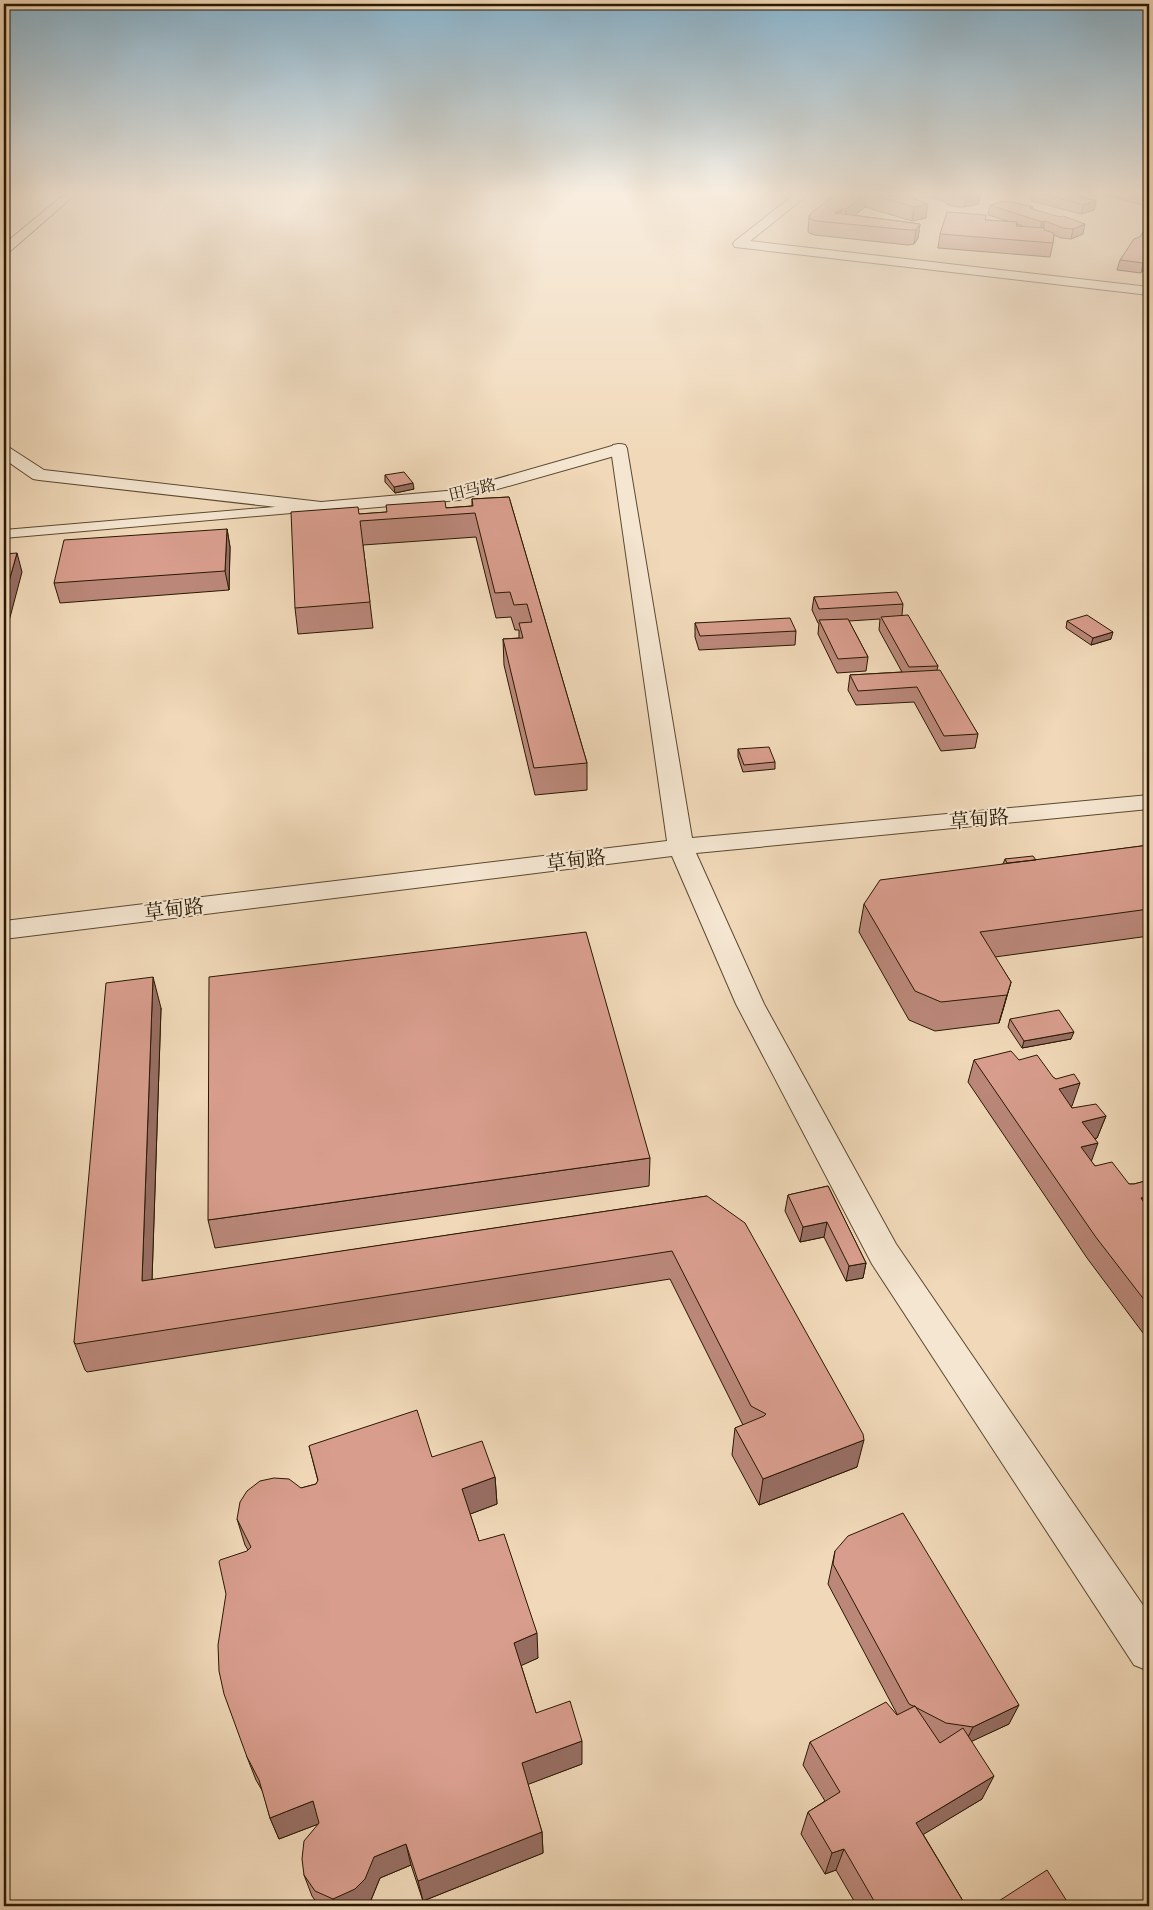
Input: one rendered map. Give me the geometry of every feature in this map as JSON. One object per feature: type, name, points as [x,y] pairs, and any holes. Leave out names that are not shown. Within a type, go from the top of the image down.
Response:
[{"type":"street","points":[[1072,282],[1149,291]]},
{"type":"street","name":"田马路","points":[[4,452],[39,475],[321,507],[459,495],[619,449],[681,847]]},
{"type":"street","name":"草甸路","points":[[4,930],[681,847],[1149,802]]},
{"type":"street","points":[[681,847],[750,1004],[884,1254],[1149,1650]]},
{"type":"lane","points":[[4,534],[321,507]]},
{"type":"building","points":[[404,472],[413,483],[394,487],[385,475]]},
{"type":"building","points":[[509,497],[587,763],[534,768],[503,639],[523,638],[519,623],[532,622],[527,604],[514,605],[510,592],[495,593],[475,513],[360,521],[370,602],[295,608],[291,512],[358,507],[359,514],[387,512],[386,505],[445,501],[446,508],[473,506],[472,499]]},
{"type":"building","points":[[227,529],[225,571],[54,583],[64,540]]},
{"type":"building","points":[[17,553],[4,599],[4,554]]},
{"type":"building","points":[[897,592],[903,604],[819,609],[814,597]]},
{"type":"building","points":[[908,615],[938,666],[909,667],[881,617]]},
{"type":"building","points":[[1087,615],[1113,632],[1093,638],[1067,621]]},
{"type":"building","points":[[790,618],[796,631],[700,636],[695,623]]},
{"type":"building","points":[[848,619],[868,657],[838,659],[819,620]]},
{"type":"building","points":[[940,670],[978,734],[944,736],[917,687],[858,691],[850,675]]},
{"type":"building","points":[[769,747],[775,762],[744,765],[738,749]]},
{"type":"building","points":[[1149,845],[1149,909],[980,932],[1011,982],[1007,995],[941,1002],[915,991],[864,904],[880,880]]},
{"type":"building","points":[[1033,856],[1036,860],[1007,863],[1005,859]]},
{"type":"building","points":[[586,932],[650,1158],[208,1220],[209,977]]},
{"type":"building","points":[[153,977],[142,1281],[707,1196],[745,1223],[863,1434],[864,1440],[763,1479],[735,1428],[766,1414],[751,1406],[672,1251],[76,1344],[74,1342],[106,983]]},
{"type":"building","points":[[1059,1010],[1074,1032],[1024,1041],[1010,1019]]},
{"type":"building","points":[[1011,1051],[1019,1060],[1037,1055],[1056,1079],[1074,1074],[1080,1083],[1059,1089],[1072,1108],[1096,1104],[1106,1116],[1082,1122],[1098,1143],[1081,1147],[1095,1166],[1112,1162],[1129,1184],[1149,1180],[1149,1196],[1141,1198],[1149,1210],[1149,1306],[1095,1236],[974,1060]]},
{"type":"building","points":[[828,1186],[866,1263],[849,1266],[827,1222],[803,1227],[788,1195]]},
{"type":"building","points":[[417,1410],[432,1457],[482,1441],[495,1477],[462,1489],[479,1541],[504,1534],[537,1633],[514,1643],[536,1713],[570,1701],[582,1741],[522,1763],[542,1832],[418,1881],[406,1844],[374,1857],[365,1879],[355,1889],[333,1899],[315,1891],[304,1875],[302,1859],[304,1841],[319,1823],[313,1801],[270,1818],[259,1780],[247,1757],[224,1694],[219,1671],[218,1645],[226,1594],[219,1562],[247,1551],[251,1547],[237,1519],[240,1502],[247,1491],[260,1481],[274,1478],[289,1479],[301,1488],[316,1484],[318,1480],[309,1446]]},
{"type":"building","points":[[903,1513],[1019,1705],[973,1727],[946,1723],[909,1704],[833,1564],[835,1551],[848,1536]]},
{"type":"building","points":[[886,1702],[897,1715],[915,1706],[940,1743],[963,1728],[994,1776],[916,1823],[966,1906],[877,1906],[844,1849],[832,1853],[808,1812],[840,1792],[810,1742]]},
{"type":"building","points":[[1047,1870],[1070,1906],[991,1906]]}]
